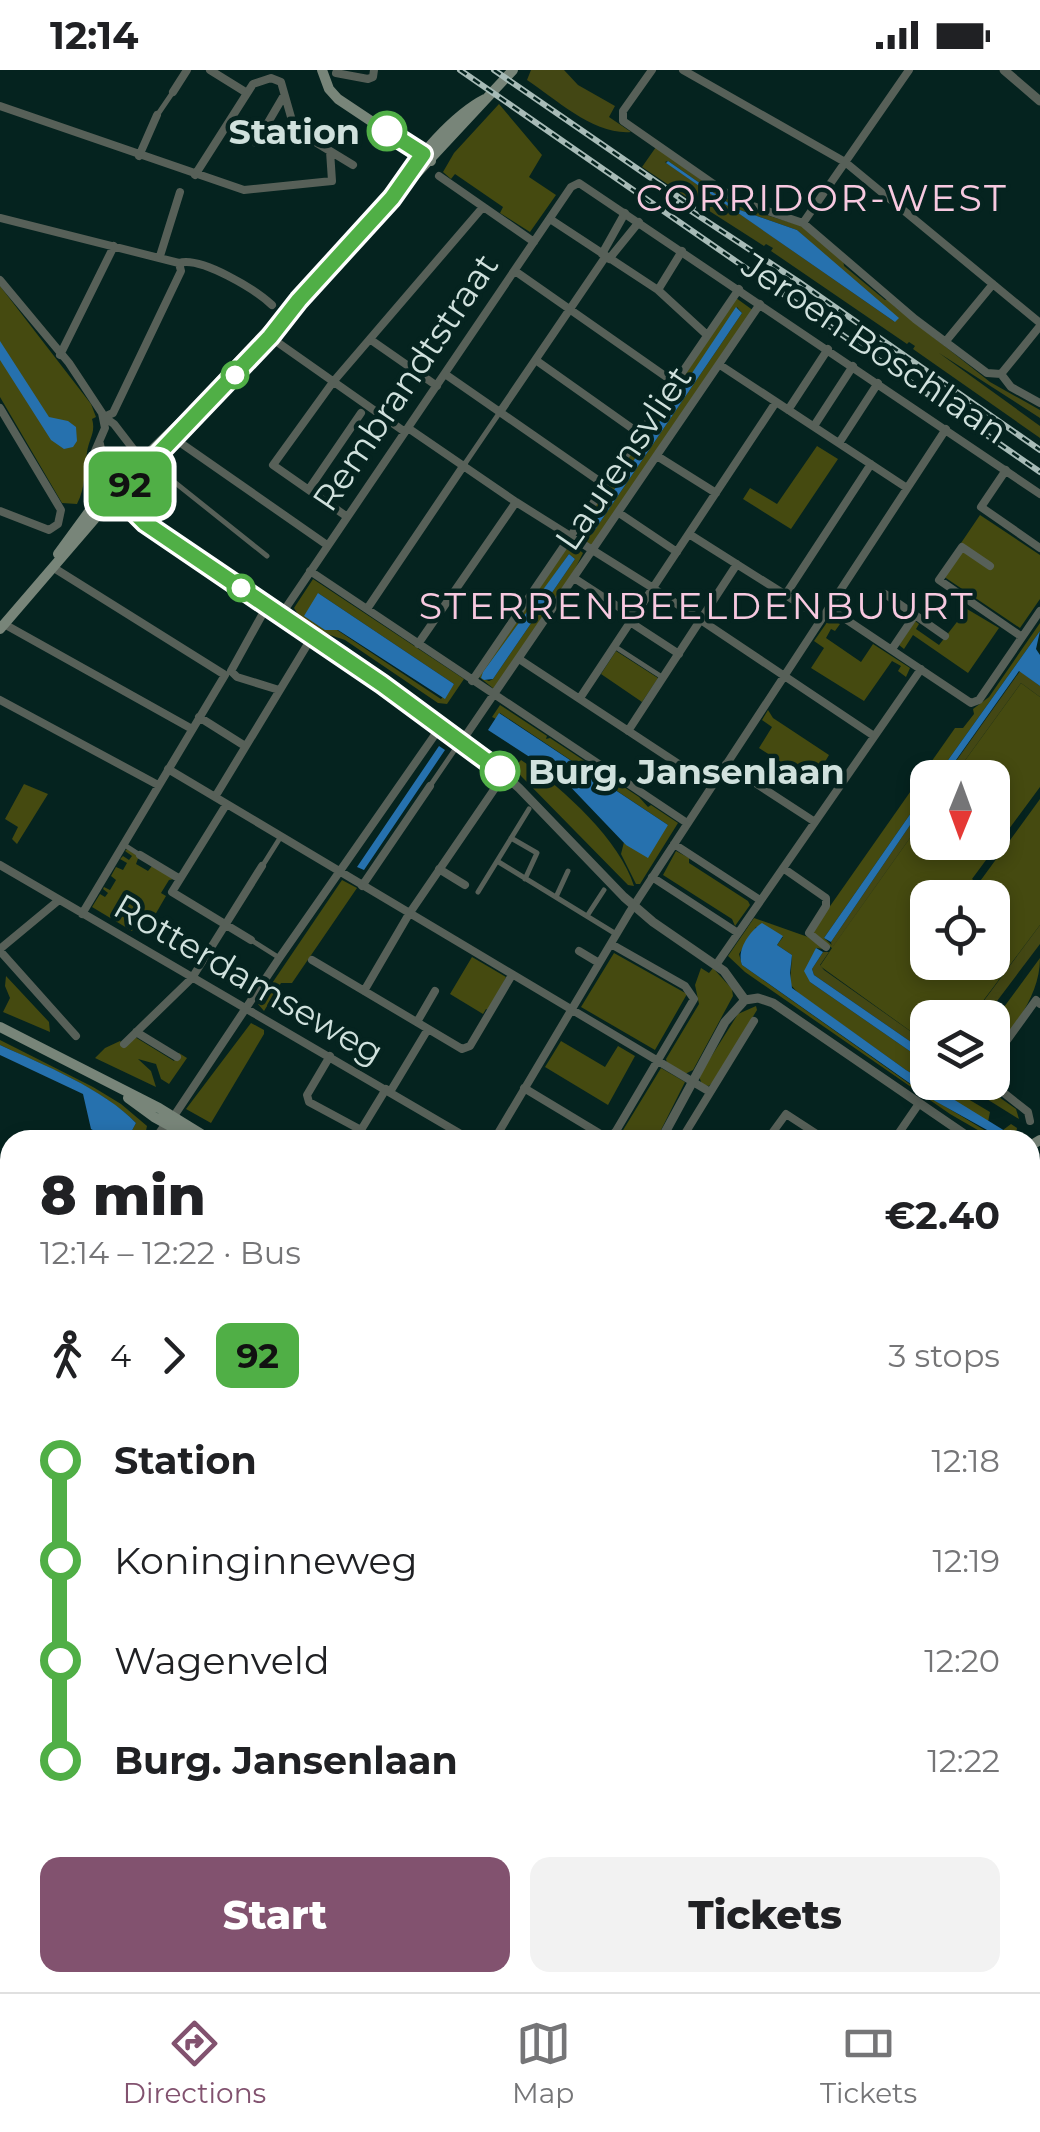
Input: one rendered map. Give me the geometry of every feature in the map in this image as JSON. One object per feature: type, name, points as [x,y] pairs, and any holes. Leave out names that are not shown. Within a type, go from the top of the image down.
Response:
[{"type":"main road","points":[[1,624],[54,568],[111,494],[175,439],[270,337],[466,111],[486,98],[513,70]]},
{"type":"main road","points":[[328,74],[338,99],[427,158]]},
{"type":"main road","points":[[1,624],[111,494],[299,300]]},
{"type":"main road","points":[[0,1027],[120,1090],[182,1130]]},
{"type":"main road","points":[[170,1122],[188,1130]]},
{"type":"street","points":[[139,156],[157,116],[188,70]]},
{"type":"street","points":[[210,70],[247,94]]},
{"type":"street","points":[[328,74],[348,70]]},
{"type":"street","points":[[328,74],[368,79],[373,78],[374,70]]},
{"type":"street","points":[[652,70],[621,115],[623,121],[745,205],[802,223],[872,284],[987,373],[1001,374],[1011,387],[1040,403]]},
{"type":"street","points":[[682,70],[845,162],[1040,324],[1001,374]]},
{"type":"street","points":[[802,223],[909,70]]},
{"type":"street","points":[[1004,70],[1040,100]]},
{"type":"street","points":[[195,175],[255,82],[271,78],[280,82],[297,138]]},
{"type":"street","points":[[283,97],[256,143],[312,140],[352,165]]},
{"type":"street","points":[[0,106],[244,190],[332,181],[330,151]]},
{"type":"street","points":[[439,176],[534,242]]},
{"type":"street","name":"Jeroen Boschlaan","points":[[578,183],[1040,494]]},
{"type":"street","name":"Rembrandtstraat","points":[[281,615],[571,187],[578,183]]},
{"type":"street","points":[[160,256],[180,192]]},
{"type":"street","points":[[346,516],[274,465],[333,382],[483,207]]},
{"type":"street","points":[[366,609],[572,308],[606,256],[625,213]]},
{"type":"street","points":[[0,218],[180,263],[195,261],[260,294],[272,305]]},
{"type":"street","points":[[550,219],[658,290],[707,335]]},
{"type":"street","points":[[606,256],[639,222]]},
{"type":"street","points":[[60,356],[114,246]]},
{"type":"street","points":[[658,290],[682,251]]},
{"type":"street","points":[[104,417],[113,413],[182,271],[180,263]]},
{"type":"street","points":[[515,271],[675,383]]},
{"type":"street","points":[[0,280],[60,356],[62,364],[134,450]]},
{"type":"street","points":[[946,341],[993,284]]},
{"type":"street","name":"Laurensvliet","points":[[472,682],[739,289]]},
{"type":"street","name":"Laurensvliet","points":[[362,886],[760,304]]},
{"type":"street","points":[[270,337],[364,409],[464,464],[570,538],[594,550],[874,736]]},
{"type":"street","points":[[372,340],[437,386]]},
{"type":"street","points":[[788,410],[828,349]]},
{"type":"street","points":[[536,360],[640,434]]},
{"type":"street","points":[[720,364],[907,488]]},
{"type":"street","points":[[814,426],[854,366]]},
{"type":"street","points":[[445,374],[605,485]]},
{"type":"street","points":[[839,443],[878,383]]},
{"type":"street","points":[[580,698],[776,402]]},
{"type":"street","points":[[0,408],[60,505],[58,524],[49,530],[0,510]]},
{"type":"street","points":[[308,490],[364,409]]},
{"type":"street","points":[[104,417],[100,444],[111,494],[145,523],[441,726],[459,744],[504,774],[633,906],[716,964],[736,984],[745,1000]]},
{"type":"street","points":[[500,1130],[633,906],[946,428]]},
{"type":"street","points":[[175,439],[326,545]]},
{"type":"street","points":[[658,456],[716,493]]},
{"type":"street","points":[[786,594],[872,464]]},
{"type":"street","points":[[158,469],[267,556]]},
{"type":"street","points":[[1006,470],[982,507],[1040,548]]},
{"type":"street","points":[[418,644],[516,502]]},
{"type":"street","points":[[619,513],[677,552]]},
{"type":"street","points":[[689,534],[822,618]]},
{"type":"street","points":[[990,566],[962,547],[939,580],[1022,637]]},
{"type":"street","points":[[628,731],[737,564]]},
{"type":"street","points":[[54,568],[228,674],[279,690]]},
{"type":"street","points":[[310,571],[687,823]]},
{"type":"street","points":[[574,578],[679,654]]},
{"type":"street","points":[[885,594],[945,636]]},
{"type":"street","points":[[82,914],[268,606]]},
{"type":"street","points":[[828,608],[975,703],[1040,611]]},
{"type":"street","points":[[892,649],[914,615]]},
{"type":"street","points":[[1,624],[192,729]]},
{"type":"street","points":[[215,797],[312,637]]},
{"type":"street","points":[[614,646],[664,678]]},
{"type":"street","points":[[519,660],[712,786]]},
{"type":"street","points":[[716,964],[921,669]]},
{"type":"street","points":[[0,700],[158,785]]},
{"type":"street","points":[[200,717],[245,746]]},
{"type":"street","points":[[163,1130],[441,726]]},
{"type":"street","points":[[726,764],[815,822]]},
{"type":"street","points":[[168,769],[710,1092]]},
{"type":"street","points":[[364,991],[409,914],[504,774]]},
{"type":"street","points":[[226,804],[172,892],[280,958]]},
{"type":"street","points":[[478,892],[529,809]]},
{"type":"street","points":[[124,1044],[192,978],[280,838]]},
{"type":"street","points":[[511,838],[537,853],[525,879]]},
{"type":"street","points":[[124,844],[180,879]]},
{"type":"street","points":[[674,844],[760,900]]},
{"type":"street","points":[[497,860],[616,934]]},
{"type":"street","name":"Rotterdamseweg","points":[[0,865],[454,1130]]},
{"type":"street","points":[[782,868],[826,898],[826,906],[810,933],[826,948]]},
{"type":"street","points":[[439,869],[465,885]]},
{"type":"street","points":[[556,897],[568,870]]},
{"type":"street","points":[[652,877],[738,932]]},
{"type":"street","points":[[587,916],[604,890]]},
{"type":"street","points":[[59,900],[0,950],[76,1036]]},
{"type":"street","points":[[610,944],[685,986],[694,999],[617,1130]]},
{"type":"street","points":[[579,951],[599,962]]},
{"type":"street","points":[[312,960],[466,1049],[512,975]]},
{"type":"street","points":[[417,1022],[436,991]]},
{"type":"street","points":[[666,1130],[725,1022],[745,1000],[758,998],[773,1002],[957,1130]]},
{"type":"street","points":[[1010,1036],[1036,1000],[1040,1004]]},
{"type":"street","points":[[688,1130],[754,1020]]},
{"type":"street","points":[[330,1056],[307,1095],[308,1102],[360,1130],[428,1029]]},
{"type":"street","points":[[136,1032],[177,1057]]},
{"type":"street","points":[[524,1088],[592,1130]]},
{"type":"street","points":[[1010,1098],[1028,1112],[1030,1120]]},
{"type":"street","points":[[901,1130],[918,1105]]},
{"type":"street","points":[[774,1130],[786,1114],[811,1130]]},
{"type":"street","points":[[167,1130],[170,1122]]},
{"type":"green space","points":[[531,70],[564,70],[578,85],[615,106],[609,117],[631,132],[603,128],[576,115],[527,80]]},
{"type":"green space","points":[[499,104],[542,155],[529,177],[556,195],[530,232],[500,213],[503,207],[455,174],[451,179],[443,172],[454,153]]},
{"type":"green space","points":[[656,147],[737,206],[802,226],[843,259],[844,266],[990,382],[1040,410],[1040,418],[939,353],[1040,426],[1040,438],[913,349],[915,346],[771,251],[773,248],[764,246],[700,205],[702,202],[694,202],[642,167]],"holes":[[[665,162],[737,209],[797,230],[895,322]]]},
{"type":"green space","points":[[0,286],[91,404],[96,417],[92,419],[93,432],[77,504],[62,503],[0,397]]},
{"type":"green space","points":[[736,298],[754,311],[593,546],[578,530]],"holes":[[[737,307],[742,313],[592,534],[586,532]]]},
{"type":"green space","points":[[817,446],[838,459],[791,529],[743,499],[750,488],[777,504]]},
{"type":"green space","points":[[980,515],[1040,555],[1040,599],[1020,628],[940,574]]},
{"type":"green space","points":[[573,545],[583,553],[494,689],[478,676],[565,550]],"holes":[[[569,554],[575,559],[493,679],[481,678]]]},
{"type":"green space","points":[[313,579],[464,679],[447,704],[438,703],[345,640],[309,625],[294,608]],"holes":[[[318,593],[454,684],[441,699],[337,630]]]},
{"type":"green space","points":[[967,609],[999,628],[968,673],[913,635],[904,649],[899,645],[915,621],[919,624],[916,629],[939,645]]},
{"type":"green space","points":[[830,618],[840,624],[826,638],[861,662],[873,644],[910,668],[906,677],[898,671],[901,666],[892,661],[864,701],[811,668],[824,648],[814,641]]},
{"type":"green space","points":[[1040,623],[1040,631],[948,760],[933,760],[955,728],[963,728],[974,714],[973,709],[989,697]]},
{"type":"green space","points":[[616,651],[658,678],[642,702],[601,674]]},
{"type":"green space","points":[[1020,671],[1040,686],[1040,697],[1021,683],[965,760],[957,760]]},
{"type":"green space","points":[[1021,683],[1040,697],[1040,787],[1010,828],[1010,760],[965,760]]},
{"type":"green space","points":[[500,705],[639,797],[648,807],[651,805],[678,823],[640,884],[636,884],[621,854],[624,842],[626,845],[668,825],[500,713],[496,719],[492,717]]},
{"type":"green space","points":[[768,710],[773,718],[829,755],[813,782],[759,748],[772,727],[762,720]]},
{"type":"green space","points":[[521,760],[554,784],[603,833],[627,868],[634,886],[628,885],[521,776],[515,767]]},
{"type":"green space","points":[[24,784],[48,794],[17,844],[12,839],[18,827],[5,819]]},
{"type":"green space","points":[[910,792],[910,814],[824,938],[833,946],[910,838],[910,860],[986,860],[973,880],[910,880],[910,980],[999,980],[984,1000],[910,1000],[910,1031],[820,966],[832,948],[814,935],[814,929]]},
{"type":"green space","points":[[1040,799],[1040,925],[1010,965],[1010,880],[981,880],[996,860],[1010,860],[1010,840]]},
{"type":"green space","points":[[910,825],[910,838],[832,948],[831,942]]},
{"type":"green space","points":[[127,849],[139,856],[136,864],[148,871],[152,866],[174,879],[161,893],[166,896],[155,915],[142,915],[132,931],[92,907],[100,894],[105,897],[108,893],[104,887],[110,890],[116,880],[111,876],[116,867],[123,870],[127,863],[120,859],[123,856],[129,860],[132,856]]},
{"type":"green space","points":[[676,851],[748,901],[750,905],[735,926],[732,919],[663,875]]},
{"type":"green space","points":[[342,880],[357,888],[292,983],[281,983],[264,1011],[258,1004]]},
{"type":"green space","points":[[754,918],[808,937],[824,949],[816,948],[810,982],[910,1051],[910,1073],[798,993],[790,984],[792,955],[777,945],[783,937],[756,927],[739,954],[742,965],[910,1086],[745,972],[728,956]]},
{"type":"green space","points":[[1040,925],[1040,944],[998,1000],[984,1000],[999,980],[1010,980],[1010,965]]},
{"type":"green space","points":[[823,952],[829,952],[820,965],[824,970],[910,1031],[910,1041],[814,975],[812,969]]},
{"type":"green space","points":[[614,953],[687,994],[655,1050],[581,1007]]},
{"type":"green space","points":[[472,957],[506,977],[490,1011],[486,1009],[483,1014],[450,994]]},
{"type":"green space","points":[[1040,958],[1031,998],[1010,1031],[1009,1000]]},
{"type":"green space","points":[[701,968],[709,973],[713,968],[732,989],[733,996],[693,1070],[685,1074],[666,1059],[699,1004],[695,985]]},
{"type":"green space","points":[[6,976],[49,1022],[50,1032],[3,1012],[10,998]]},
{"type":"green space","points":[[756,1006],[713,1082],[702,1085],[699,1076],[738,1014]]},
{"type":"green space","points":[[251,1023],[264,1030],[264,1034],[211,1123],[186,1109]]},
{"type":"green space","points":[[135,1037],[174,1061],[179,1053],[187,1058],[169,1084],[161,1079],[156,1064],[138,1059],[151,1071],[156,1087],[95,1058],[105,1048],[120,1041],[126,1046]]},
{"type":"green space","points":[[0,1040],[93,1087],[121,1104],[147,1126],[146,1130],[132,1130],[136,1123],[107,1099],[0,1045]]},
{"type":"green space","points":[[561,1041],[605,1067],[618,1046],[635,1056],[608,1105],[545,1067]]},
{"type":"green space","points":[[661,1068],[685,1082],[661,1130],[623,1130]]},
{"type":"green space","points":[[930,1100],[984,1130],[978,1130]]},
{"type":"green space","points":[[953,1100],[970,1100],[990,1112],[988,1122]]},
{"type":"green space","points":[[988,1100],[1003,1100],[1016,1109],[1019,1119]]},
{"type":"water","points":[[668,161],[737,209],[797,230],[899,318],[895,322]]},
{"type":"water","points":[[736,307],[742,313],[592,534],[586,532]]},
{"type":"water","points":[[0,341],[49,417],[76,427],[77,441],[73,447],[64,449],[51,440],[0,360]]},
{"type":"water","points":[[569,554],[575,559],[493,679],[481,678],[483,672]]},
{"type":"water","points":[[318,593],[454,684],[445,699],[338,630],[325,630],[304,616]]},
{"type":"water","points":[[1040,631],[1036,649],[1040,655],[1040,686],[1019,671],[956,760],[948,760]]},
{"type":"water","points":[[499,713],[668,825],[648,858],[626,845],[562,778],[488,730]]},
{"type":"water","points":[[439,746],[445,750],[364,870],[357,867]]},
{"type":"water","points":[[910,814],[910,825],[831,942],[824,938]]},
{"type":"water","points":[[762,923],[783,936],[777,945],[792,955],[792,988],[910,1072],[910,1083],[742,965],[745,941]]},
{"type":"water","points":[[816,948],[823,952],[812,969],[814,975],[910,1041],[910,1051],[810,982],[804,971]]},
{"type":"water","points":[[0,1045],[72,1078],[123,1111],[136,1123],[132,1130],[91,1129],[83,1094],[0,1055]]},
{"type":"water","points":[[955,1100],[1003,1130],[987,1130],[935,1101]]},
{"type":"railway","points":[[460,70],[1040,472]]},
{"type":"railway","points":[[494,70],[693,207]]},
{"type":"railway","points":[[679,203],[1040,450]]},
{"type":"bus line","name":"92","points":[[387,131],[423,154],[392,198],[270,337],[123,491],[122,500],[145,523],[382,684],[500,771]]},
{"type":"place","name":"Station","points":[[387,131]]},
{"type":"place","name":"Burg. Jansenlaan","points":[[500,771]]},
{"type":"district","name":"CORRIDOR-WEST","points":[[822,197]]},
{"type":"district","name":"STERRENBEELDENBUURT","points":[[697,605]]}]
